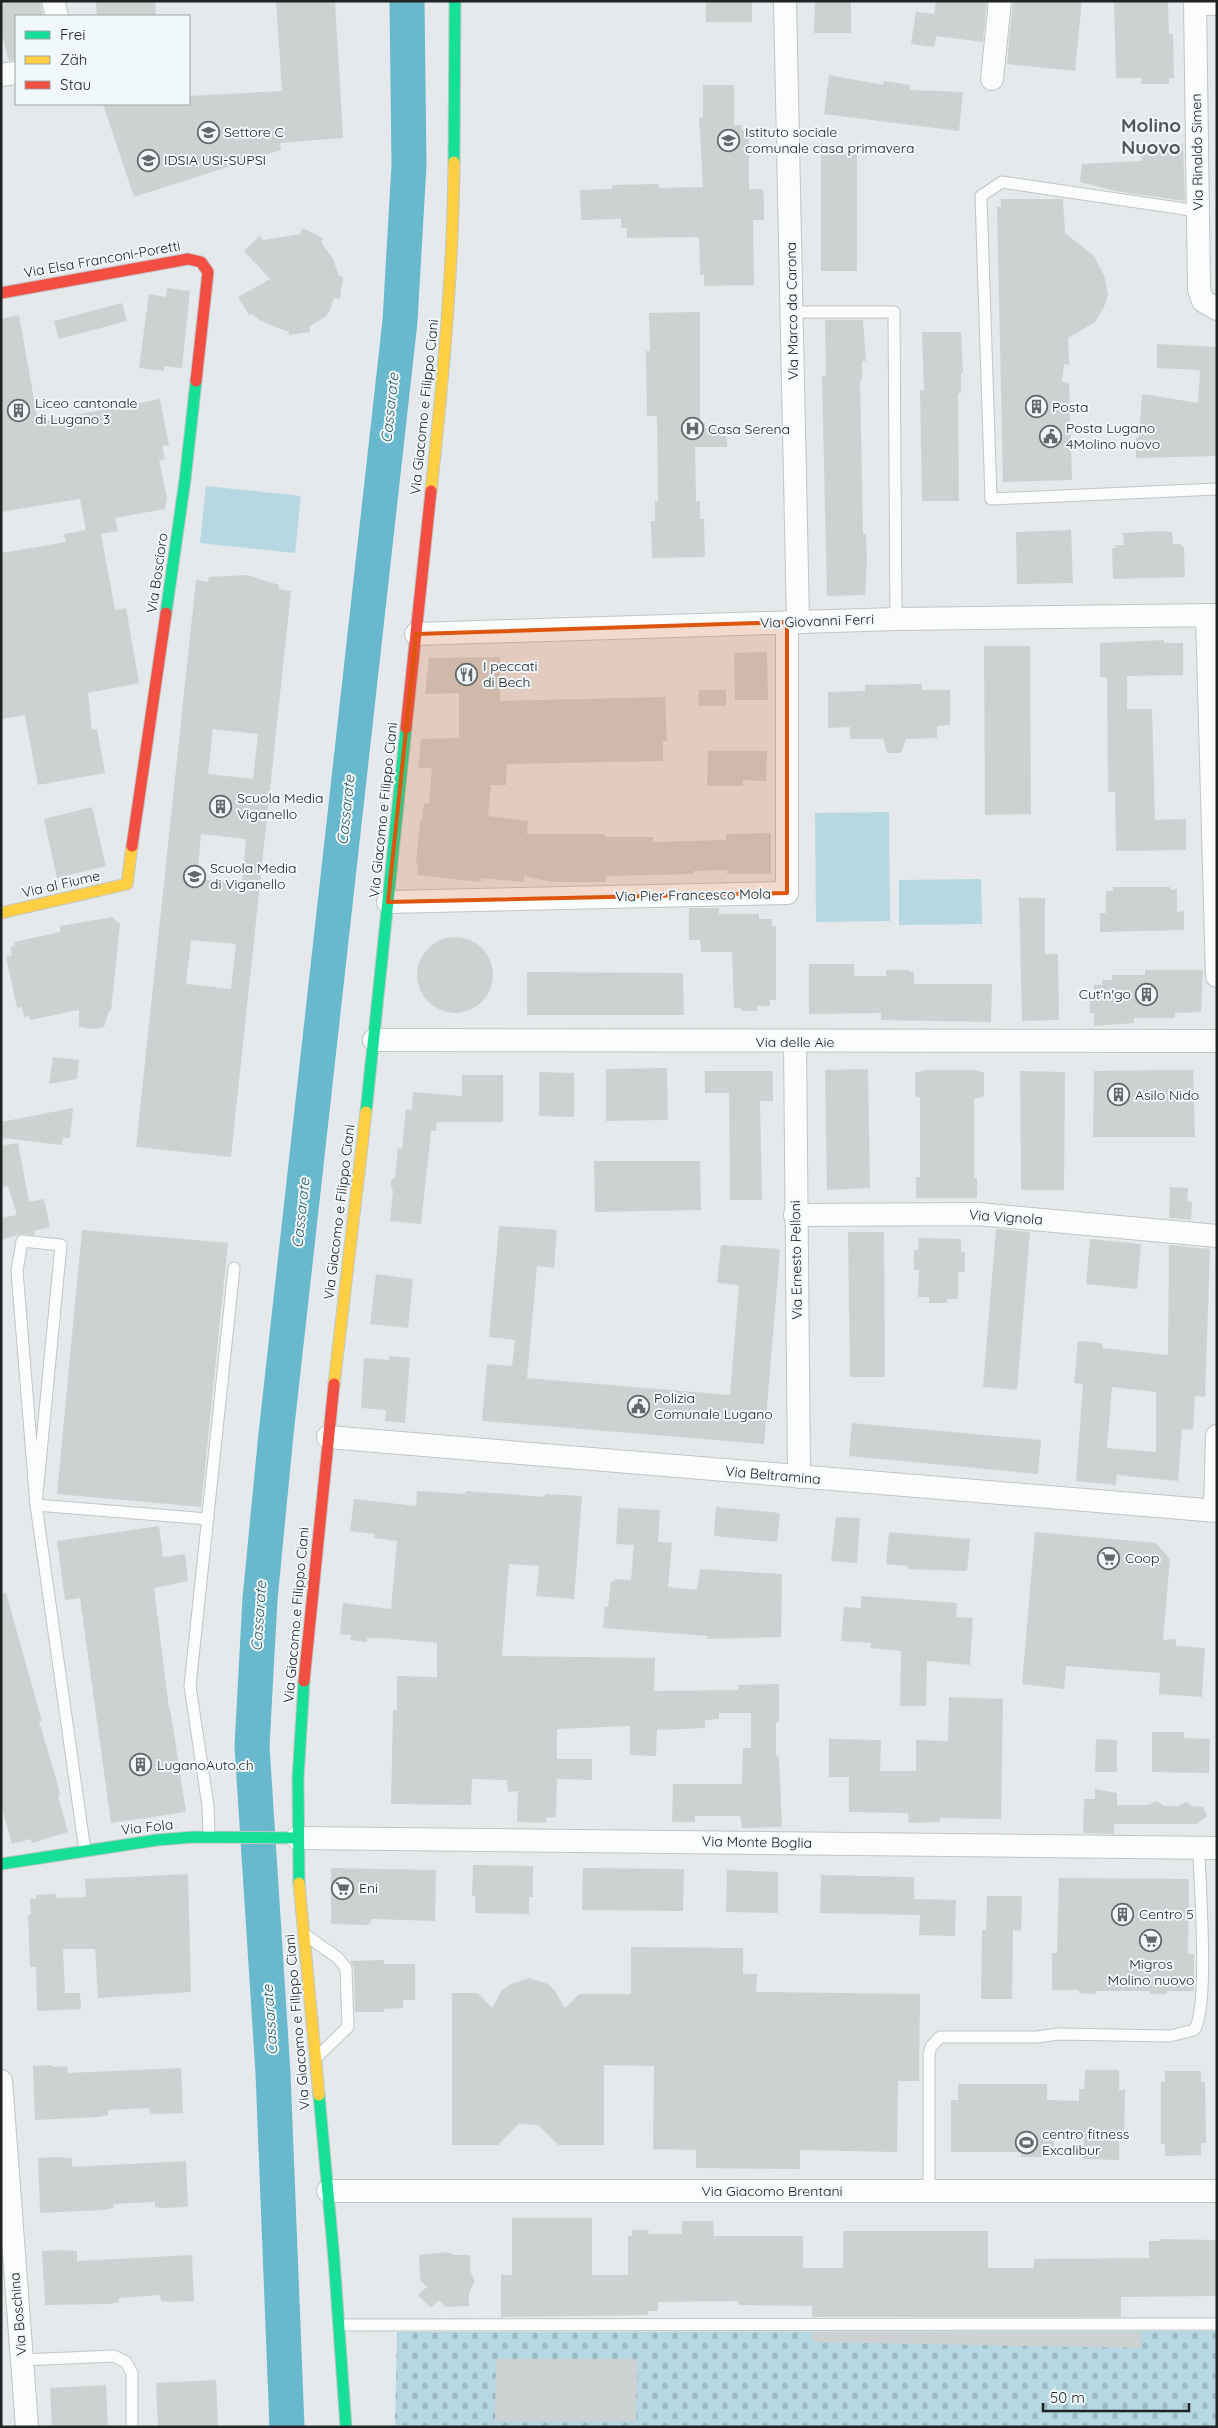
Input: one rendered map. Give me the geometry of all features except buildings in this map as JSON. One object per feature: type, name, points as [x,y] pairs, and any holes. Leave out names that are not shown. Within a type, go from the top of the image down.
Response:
[{"type":"main road","name":"Via Giacomo e Filippo Ciani","points":[[346,2427],[328,2191],[304,1933],[289,1838],[298,1778],[304,1675],[328,1437],[374,1040],[451,286],[455,1]]},
{"type":"main road","name":"Via Elsa Franconi-Poretti","points":[[1,293],[188,259],[195,259],[205,266]]},
{"type":"main road","name":"Via Boscioro","points":[[127,884],[185,480],[208,281],[205,266]]},
{"type":"main road","name":"Via al Fiume","points":[[1,913],[127,884]]},
{"type":"main road","name":"Via Fola","points":[[1,1864],[157,1840],[289,1838]]},
{"type":"street","points":[[53,1],[57,15]]},
{"type":"street","name":"Via Marco da Carona","points":[[785,1],[792,312],[792,622]]},
{"type":"street","points":[[992,80],[1000,1]]},
{"type":"street","name":"Via Rinaldo Simen","points":[[1202,3],[1198,211],[1199,290],[1210,305]]},
{"type":"street","points":[[1,75],[15,73]]},
{"type":"street","points":[[1212,615],[1217,976]]},
{"type":"street","name":"Via Giovanni Ferri","points":[[416,634],[896,619],[1212,615]]},
{"type":"street","name":"Via Pier Francesco Mola","points":[[388,902],[787,893],[792,622]]},
{"type":"street","name":"Via delle Aie","points":[[374,1040],[795,1042],[1217,1041]]},
{"type":"street","name":"Via Ernesto Pelloni","points":[[795,1042],[795,1215],[799,1477]]},
{"type":"street","name":"Via Vignola","points":[[795,1215],[978,1214],[1217,1236]]},
{"type":"street","points":[[1216,1510],[1217,1436]]},
{"type":"street","name":"Via Beltramina","points":[[328,1437],[1216,1510]]},
{"type":"street","name":"Via Monte Boglia","points":[[289,1838],[1208,1848]]},
{"type":"street","name":"Via Boschina","points":[[1,2081],[14,2355],[26,2427]]},
{"type":"street","name":"Via Giacomo Brentani","points":[[328,2191],[1217,2191]]},
{"type":"lane","points":[[1198,211],[1002,182],[981,196],[990,500],[1217,489]]},
{"type":"lane","points":[[792,312],[894,312],[896,619]]},
{"type":"lane","points":[[36,1505],[61,1245],[22,1241],[17,1271],[36,1505],[85,1851]]},
{"type":"lane","points":[[209,1838],[208,1806],[190,1686],[234,1268]]},
{"type":"lane","points":[[36,1505],[208,1519]]},
{"type":"lane","points":[[929,2191],[930,2054],[931,2047],[940,2037],[1036,2037],[1058,2034],[1170,2036],[1194,2030],[1198,2024],[1201,2010],[1202,1927],[1208,1848]]},
{"type":"lane","points":[[304,1933],[344,1963],[348,1974],[348,2027],[316,2058]]},
{"type":"lane","points":[[339,2326],[1217,2324]]},
{"type":"lane","points":[[14,2355],[114,2356],[126,2362],[132,2373],[132,2427]]},
{"type":"highlighted area","points":[[787,622],[787,893],[388,902],[416,634]]},
{"type":"green space","points":[[206,486],[301,496],[295,553],[200,543]]},
{"type":"green space","points":[[889,812],[890,921],[816,922],[815,813]]},
{"type":"green space","points":[[981,879],[982,924],[899,925],[899,880]]},
{"type":"green space","points":[[1217,2331],[1217,2427],[395,2427],[397,2332]]},
{"type":"waterway","name":"Cassarate","points":[[287,2427],[273,2073],[252,1746],[260,1599],[276,1434],[400,321],[409,165],[407,1]]},
{"type":"traffic: fast","points":[[454,162],[455,1]]},
{"type":"traffic: fast","points":[[166,613],[185,480],[196,381]]},
{"type":"traffic: fast","points":[[366,1112],[406,728]]},
{"type":"traffic: fast","points":[[299,1883],[298,1778],[304,1681]]},
{"type":"traffic: fast","points":[[1,1864],[157,1840],[194,1837],[297,1838]]},
{"type":"traffic: fast","points":[[319,2095],[334,2259],[346,2427]]},
{"type":"traffic: slow","points":[[431,491],[447,326],[454,162]]},
{"type":"traffic: slow","points":[[1,913],[127,884],[132,846]]},
{"type":"traffic: slow","points":[[334,1384],[366,1112]]},
{"type":"traffic: slow","points":[[299,1883],[319,2095]]},
{"type":"traffic: jam","points":[[1,293],[188,259],[201,262],[208,272],[196,381]]},
{"type":"traffic: jam","points":[[406,728],[431,491]]},
{"type":"traffic: jam","points":[[132,846],[166,613]]},
{"type":"traffic: jam","points":[[304,1681],[334,1384]]},
{"type":"place","name":"Settore C","points":[[208,132]]},
{"type":"place","name":"Istituto sociale comunale casa primavera","points":[[729,140]]},
{"type":"place","name":"IDSIA USI-SUPSI","points":[[148,160]]},
{"type":"place","name":"Posta","points":[[1036,407]]},
{"type":"place","name":"Liceo cantonale di Lugano 3","points":[[19,411]]},
{"type":"place","name":"Casa Serena","points":[[692,429]]},
{"type":"place","name":"Posta Lugano 4Molino nuovo","points":[[1050,436]]},
{"type":"place","name":"I peccati di Bech","points":[[467,674]]},
{"type":"place","name":"Scuola Media Viganello","points":[[221,806]]},
{"type":"place","name":"Scuola Media di Viganello","points":[[194,876]]},
{"type":"place","name":"Cut'n'go","points":[[1147,994]]},
{"type":"place","name":"Asilo Nido","points":[[1119,1095]]},
{"type":"place","name":"Polizia Comunale Lugano","points":[[638,1406]]},
{"type":"place","name":"Coop","points":[[1109,1558]]},
{"type":"place","name":"LuganoAuto.ch","points":[[141,1765]]},
{"type":"place","name":"Eni","points":[[343,1888]]},
{"type":"place","name":"Centro 5","points":[[1123,1914]]},
{"type":"place","name":"Migros Molino nuovo","points":[[1151,1941]]},
{"type":"place","name":"centro fitness Excalibur","points":[[1026,2142]]},
{"type":"district","name":"Molino Nuovo","points":[[1151,136]]}]
